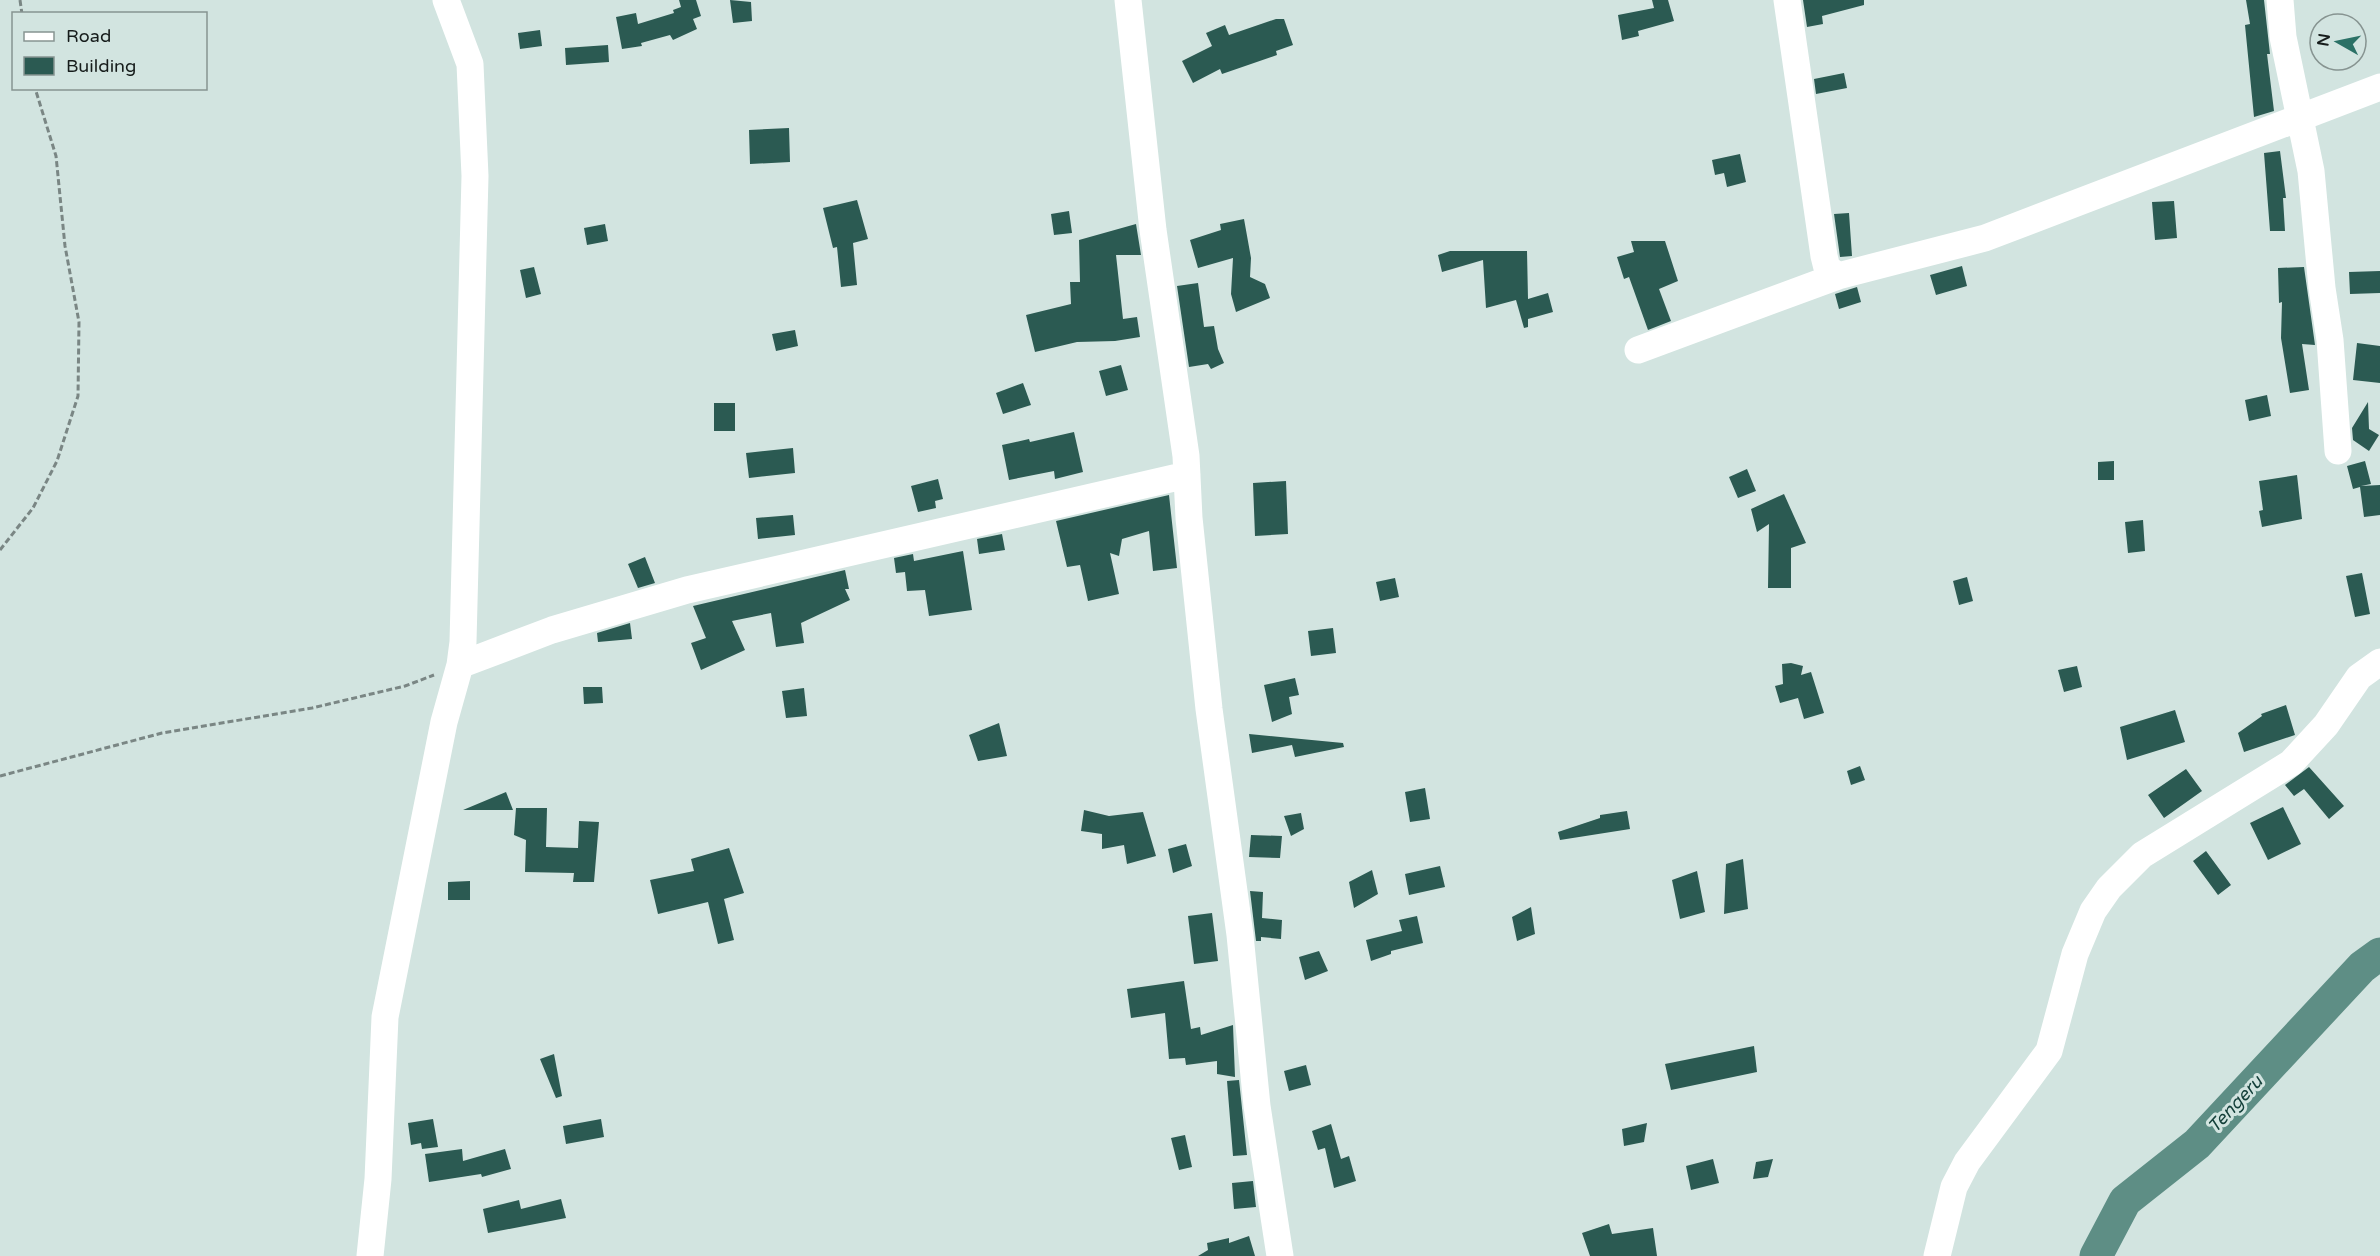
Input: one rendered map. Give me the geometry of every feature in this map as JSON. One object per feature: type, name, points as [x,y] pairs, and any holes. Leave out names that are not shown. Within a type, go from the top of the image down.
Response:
[{"type":"street","points":[[370,1256],[378,1179],[385,1017],[444,722],[460,665],[467,559],[474,130],[470,64],[446,0]]},
{"type":"street","points":[[1128,0],[1153,230],[1187,475],[1189,518],[1209,709],[1240,935],[1256,1094],[1281,1256]]},
{"type":"street","points":[[1787,0],[1824,256],[1827,268],[1838,276]]},
{"type":"street","points":[[2280,0],[2283,36],[2315,201],[2322,288],[2330,340],[2338,451]]},
{"type":"street","points":[[1638,350],[1838,276],[1985,238],[2380,87]]},
{"type":"street","points":[[460,665],[552,630],[687,590],[1187,475]]},
{"type":"street","points":[[1937,1256],[1954,1187],[1967,1162],[2049,1051],[2075,954],[2093,911],[2109,888],[2142,855],[2291,763],[2326,725],[2359,677],[2380,662]]},
{"type":"path","points":[[0,549],[33,508],[57,462],[78,396],[79,322],[65,246],[56,156],[36,90]]},
{"type":"path","points":[[0,776],[162,733],[312,708],[405,686],[460,665]]},
{"type":"building","points":[[679,0],[696,0],[701,16],[693,19],[697,29],[673,40],[670,35],[641,43],[642,46],[622,49],[616,17],[636,13],[638,24],[674,13],[673,10],[681,7]]},
{"type":"building","points":[[730,0],[751,2],[752,21],[733,23]]},
{"type":"building","points":[[1652,0],[1668,0],[1674,21],[1638,31],[1639,36],[1622,40],[1618,15],[1654,8]]},
{"type":"building","points":[[1803,0],[1864,0],[1864,5],[1822,16],[1823,24],[1807,27]]},
{"type":"building","points":[[2246,0],[2264,0],[2270,54],[2267,54],[2274,111],[2254,117],[2245,25],[2250,24]]},
{"type":"building","points":[[1276,19],[1284,19],[1293,45],[1276,51],[1277,55],[1222,74],[1220,69],[1193,83],[1182,61],[1212,46],[1206,33],[1225,25],[1229,35]]},
{"type":"building","points":[[540,30],[542,46],[520,49],[518,33]]},
{"type":"building","points":[[608,45],[609,62],[566,65],[565,48]]},
{"type":"building","points":[[1844,73],[1847,88],[1816,94],[1814,79]]},
{"type":"building","points":[[789,128],[790,162],[750,164],[749,130]]},
{"type":"building","points":[[2280,151],[2286,198],[2283,198],[2285,231],[2270,231],[2264,153]]},
{"type":"building","points":[[1740,154],[1746,182],[1727,187],[1724,173],[1715,175],[1712,160]]},
{"type":"building","points":[[857,200],[868,239],[853,243],[857,285],[841,287],[837,247],[833,248],[823,208]]},
{"type":"building","points":[[2174,201],[2177,238],[2155,240],[2152,202]]},
{"type":"building","points":[[1069,211],[1072,233],[1054,235],[1051,214]]},
{"type":"building","points":[[1849,213],[1852,256],[1840,257],[1834,214]]},
{"type":"building","points":[[1244,219],[1251,258],[1250,277],[1265,284],[1270,298],[1236,312],[1231,294],[1233,258],[1198,268],[1190,240],[1221,230],[1220,224]]},
{"type":"building","points":[[605,224],[608,241],[587,245],[584,228]]},
{"type":"building","points":[[1136,224],[1141,255],[1116,255],[1123,319],[1137,317],[1140,337],[1115,341],[1077,342],[1035,352],[1026,315],[1071,304],[1070,282],[1080,282],[1079,240]]},
{"type":"building","points":[[1631,241],[1665,241],[1678,281],[1659,289],[1671,321],[1648,330],[1629,277],[1624,279],[1617,257],[1634,252]]},
{"type":"building","points":[[1450,251],[1527,251],[1528,299],[1548,293],[1553,312],[1528,319],[1528,327],[1524,328],[1516,300],[1486,308],[1483,260],[1442,272],[1438,255]]},
{"type":"building","points":[[1962,266],[1967,286],[1936,295],[1930,275]]},
{"type":"building","points":[[534,267],[541,294],[526,298],[520,270]]},
{"type":"building","points":[[2304,267],[2315,345],[2302,344],[2309,390],[2290,393],[2281,338],[2282,302],[2279,303],[2278,268]]},
{"type":"building","points":[[2380,271],[2380,293],[2350,294],[2349,272]]},
{"type":"building","points":[[1198,283],[1204,327],[1214,326],[1218,349],[1224,363],[1211,369],[1208,364],[1189,367],[1177,286]]},
{"type":"building","points":[[1857,287],[1861,302],[1839,309],[1835,294]]},
{"type":"building","points":[[795,330],[798,346],[776,351],[772,334]]},
{"type":"building","points":[[2357,343],[2380,346],[2380,383],[2353,380]]},
{"type":"building","points":[[1121,365],[1128,390],[1106,396],[1099,371]]},
{"type":"building","points":[[1023,383],[1031,405],[1003,414],[996,393]]},
{"type":"building","points":[[2267,395],[2271,416],[2249,421],[2245,400]]},
{"type":"building","points":[[2368,402],[2369,429],[2379,435],[2369,451],[2353,440],[2352,428]]},
{"type":"building","points":[[714,403],[735,403],[735,431],[714,431]]},
{"type":"building","points":[[1074,432],[1083,472],[1055,479],[1054,471],[1009,480],[1002,445],[1029,439],[1030,442]]},
{"type":"building","points":[[793,448],[795,473],[749,478],[746,453]]},
{"type":"building","points":[[2114,461],[2114,480],[2098,480],[2098,462]]},
{"type":"building","points":[[2365,461],[2371,484],[2361,486],[2380,485],[2380,515],[2364,517],[2360,487],[2353,489],[2347,466]]},
{"type":"building","points":[[1747,469],[1756,491],[1738,498],[1729,477]]},
{"type":"building","points":[[2297,475],[2302,519],[2262,527],[2259,511],[2263,510],[2259,481]]},
{"type":"building","points":[[938,479],[943,499],[935,501],[936,508],[918,512],[911,486]]},
{"type":"building","points":[[1286,481],[1288,534],[1255,536],[1253,483]]},
{"type":"building","points":[[1784,494],[1806,543],[1791,548],[1791,588],[1768,588],[1769,524],[1757,532],[1751,509]]},
{"type":"building","points":[[1169,495],[1177,568],[1153,571],[1149,531],[1122,539],[1119,556],[1110,553],[1119,594],[1088,601],[1080,565],[1067,567],[1056,521]]},
{"type":"building","points":[[793,515],[795,535],[758,539],[756,518]]},
{"type":"building","points":[[2143,520],[2145,551],[2128,553],[2125,522]]},
{"type":"building","points":[[1002,534],[1005,550],[979,554],[977,539]]},
{"type":"building","points":[[963,551],[972,610],[929,616],[925,590],[907,591],[905,572],[896,573],[894,558],[913,554],[914,561]]},
{"type":"building","points":[[645,557],[655,583],[638,588],[628,564]]},
{"type":"building","points":[[845,570],[849,589],[845,589],[850,600],[801,623],[804,643],[776,647],[771,613],[732,621],[745,650],[701,670],[691,643],[706,638],[693,606]]},
{"type":"building","points":[[2362,573],[2370,614],[2355,617],[2346,576]]},
{"type":"building","points":[[1967,577],[1973,601],[1959,605],[1953,581]]},
{"type":"building","points":[[1395,578],[1399,597],[1380,601],[1376,582]]},
{"type":"building","points":[[630,623],[632,639],[598,642],[597,633]]},
{"type":"building","points":[[1333,628],[1336,653],[1311,656],[1308,631]]},
{"type":"building","points":[[1791,663],[1803,666],[1801,675],[1811,672],[1824,713],[1804,719],[1798,698],[1780,703],[1775,686],[1783,684],[1782,664]]},
{"type":"building","points":[[2077,666],[2082,687],[2064,692],[2058,670]]},
{"type":"building","points":[[1295,678],[1299,695],[1289,697],[1292,714],[1272,722],[1264,685]]},
{"type":"building","points":[[583,687],[602,687],[603,703],[584,704]]},
{"type":"building","points":[[804,688],[807,716],[786,718],[782,691]]},
{"type":"building","points":[[2286,705],[2295,735],[2244,752],[2238,733],[2262,716],[2261,714]]},
{"type":"building","points":[[2175,710],[2185,742],[2127,760],[2120,727]]},
{"type":"building","points":[[999,723],[1007,756],[978,761],[969,735]]},
{"type":"building","points":[[1249,734],[1343,743],[1344,747],[1295,757],[1292,745],[1252,753]]},
{"type":"building","points":[[1860,766],[1865,780],[1851,785],[1847,771]]},
{"type":"building","points":[[2309,767],[2344,806],[2329,819],[2304,789],[2294,796],[2285,785]]},
{"type":"building","points":[[2186,769],[2202,791],[2164,818],[2148,795]]},
{"type":"building","points":[[1425,788],[1430,819],[1410,822],[1405,792]]},
{"type":"building","points":[[506,792],[513,810],[463,810]]},
{"type":"building","points":[[2283,807],[2301,844],[2268,860],[2250,823]]},
{"type":"building","points":[[516,808],[547,808],[546,847],[578,848],[579,821],[599,822],[594,882],[573,882],[574,873],[525,872],[526,840],[514,835]]},
{"type":"building","points":[[1084,810],[1109,816],[1143,812],[1156,856],[1127,864],[1124,845],[1102,849],[1102,834],[1081,831]]},
{"type":"building","points":[[1627,811],[1630,829],[1560,840],[1558,832],[1600,818],[1600,815]]},
{"type":"building","points":[[1301,813],[1304,829],[1291,836],[1284,816]]},
{"type":"building","points":[[1251,835],[1282,836],[1280,858],[1249,857]]},
{"type":"building","points":[[1186,844],[1192,866],[1173,873],[1168,849]]},
{"type":"building","points":[[729,848],[744,893],[724,899],[734,940],[718,944],[708,902],[658,914],[650,880],[694,871],[691,859]]},
{"type":"building","points":[[2206,851],[2231,885],[2218,895],[2193,861]]},
{"type":"building","points":[[1743,859],[1748,909],[1724,914],[1726,864]]},
{"type":"building","points":[[1440,866],[1445,887],[1409,895],[1405,874]]},
{"type":"building","points":[[1372,870],[1378,894],[1354,908],[1349,882]]},
{"type":"building","points":[[1697,871],[1705,912],[1680,919],[1672,880]]},
{"type":"building","points":[[470,881],[470,900],[448,900],[448,882]]},
{"type":"building","points":[[1250,891],[1263,892],[1262,918],[1282,920],[1281,939],[1261,937],[1261,941],[1256,941]]},
{"type":"building","points":[[1531,907],[1535,934],[1517,941],[1512,917]]},
{"type":"building","points":[[1212,913],[1218,961],[1194,964],[1188,916]]},
{"type":"building","points":[[1417,916],[1423,943],[1391,951],[1391,954],[1371,961],[1366,940],[1402,931],[1399,920]]},
{"type":"building","points":[[1319,951],[1328,971],[1305,980],[1299,957]]},
{"type":"building","points":[[1184,981],[1191,1029],[1200,1027],[1201,1035],[1233,1025],[1235,1077],[1217,1074],[1217,1061],[1186,1065],[1185,1058],[1169,1059],[1165,1013],[1131,1018],[1127,989]]},
{"type":"building","points":[[1754,1046],[1757,1072],[1671,1090],[1665,1064]]},
{"type":"building","points":[[554,1054],[562,1096],[556,1098],[540,1059]]},
{"type":"building","points":[[1306,1065],[1311,1085],[1289,1091],[1284,1071]]},
{"type":"building","points":[[1239,1080],[1247,1155],[1233,1156],[1227,1081]]},
{"type":"building","points":[[433,1119],[438,1147],[422,1149],[421,1143],[411,1145],[408,1123]]},
{"type":"building","points":[[601,1119],[604,1137],[566,1144],[563,1126]]},
{"type":"building","points":[[1647,1123],[1644,1142],[1624,1146],[1622,1129]]},
{"type":"building","points":[[1331,1124],[1341,1159],[1349,1156],[1356,1181],[1334,1188],[1325,1148],[1318,1150],[1312,1131]]},
{"type":"building","points":[[1185,1135],[1192,1167],[1179,1170],[1171,1138]]},
{"type":"building","points":[[462,1149],[463,1161],[505,1149],[511,1169],[482,1177],[481,1174],[429,1182],[425,1154]]},
{"type":"building","points":[[1713,1159],[1719,1183],[1691,1190],[1686,1166]]},
{"type":"building","points":[[1773,1159],[1768,1177],[1753,1179],[1756,1162]]},
{"type":"building","points":[[1253,1181],[1256,1207],[1234,1209],[1232,1183]]},
{"type":"building","points":[[561,1199],[566,1218],[488,1233],[483,1209],[519,1200],[521,1209]]},
{"type":"building","points":[[1609,1224],[1612,1234],[1653,1228],[1657,1256],[1590,1256],[1582,1233]]},
{"type":"building","points":[[1249,1236],[1255,1256],[1198,1256],[1208,1250],[1207,1243],[1229,1238],[1229,1243]]},
{"type":"waterway","name":"Tengeru","points":[[2096,1256],[2125,1201],[2197,1144],[2362,967],[2380,954]]}]
